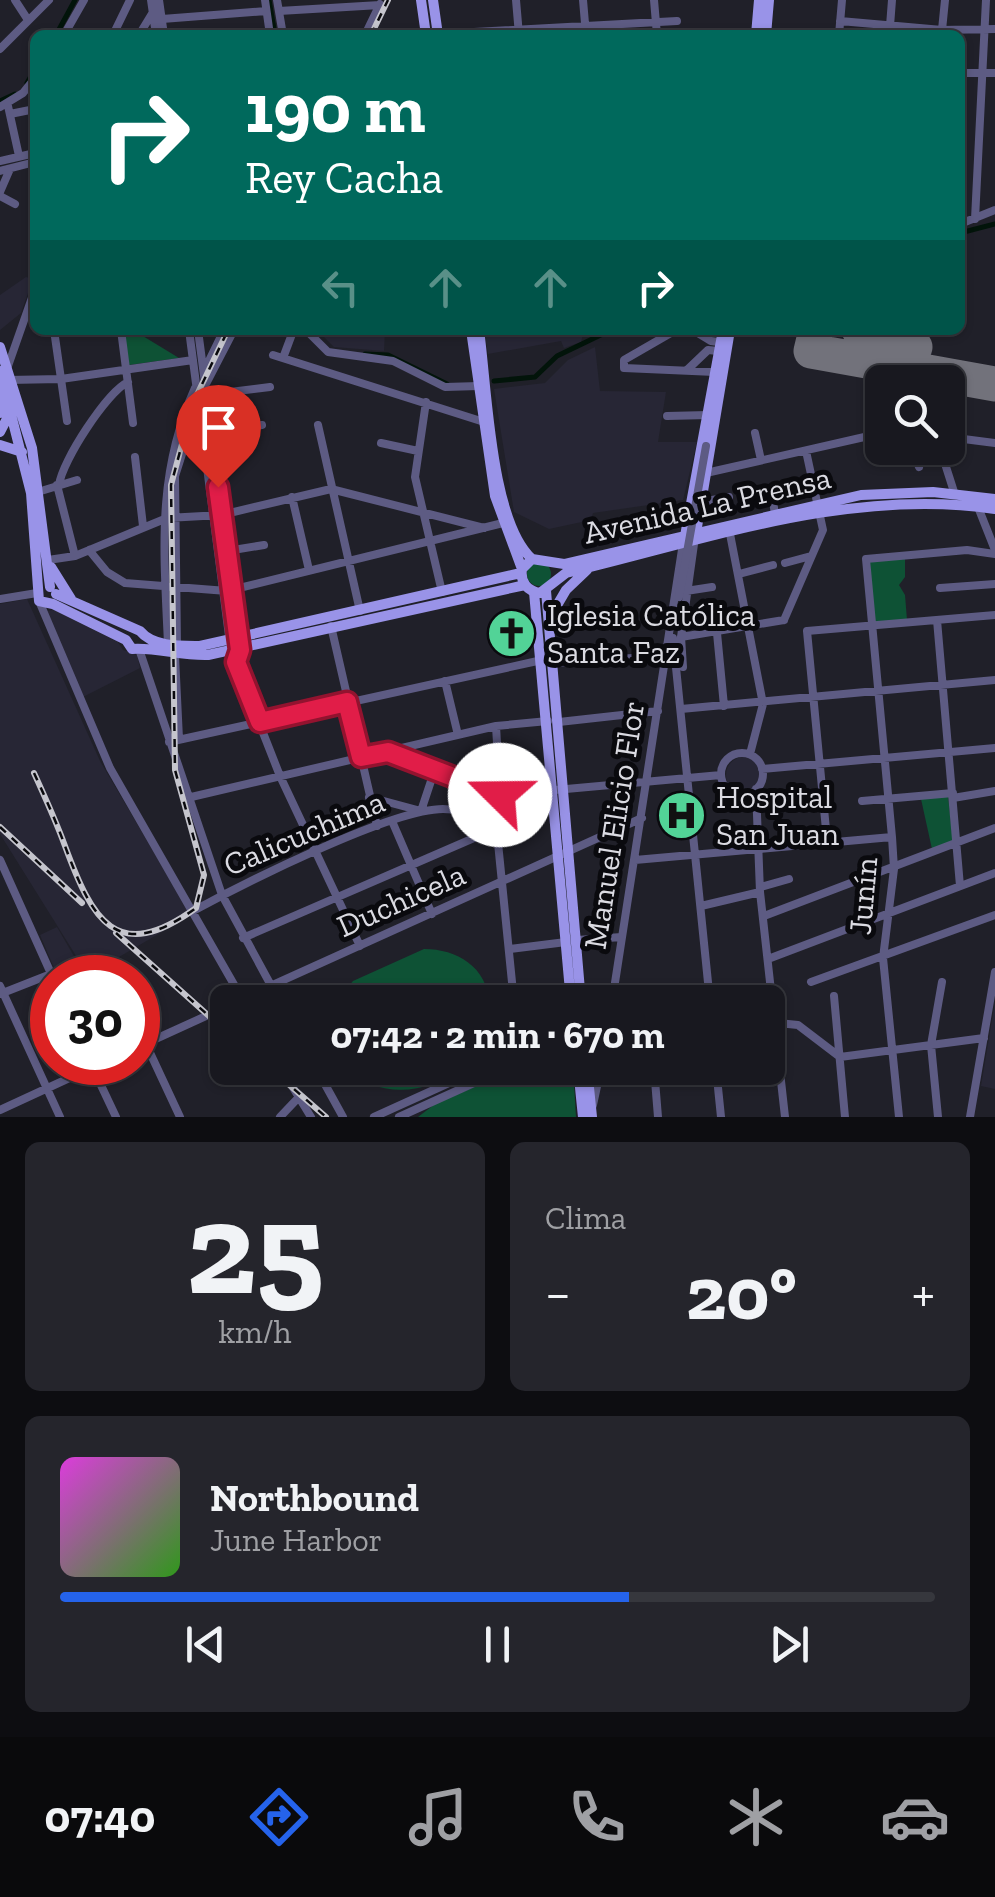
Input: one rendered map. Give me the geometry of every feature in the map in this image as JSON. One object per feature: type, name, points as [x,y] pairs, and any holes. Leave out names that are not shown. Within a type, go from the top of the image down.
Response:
[{"type":"main road","points":[[421,0],[425,30]]},
{"type":"main road","points":[[433,0],[437,30]]},
{"type":"main road","points":[[757,30],[760,0]]},
{"type":"main road","points":[[766,30],[769,0]]},
{"type":"main road","points":[[472,335],[504,523],[548,620],[571,985]]},
{"type":"main road","points":[[480,335],[502,494],[522,548],[532,558],[530,582],[548,661]]},
{"type":"main road","points":[[689,539],[700,508],[715,372],[724,339]]},
{"type":"main road","points":[[689,539],[724,339]]},
{"type":"main road","points":[[0,347],[4,374],[41,491],[48,560],[44,595]]},
{"type":"main road","points":[[0,413],[4,374]]},
{"type":"main road","points":[[0,432],[15,402]]},
{"type":"main road","points":[[15,402],[44,595]]},
{"type":"main road","points":[[0,445],[24,453]]},
{"type":"main road","name":"Avenida La Prensa","points":[[532,558],[564,564],[888,492],[995,499]]},
{"type":"main road","name":"Avenida La Prensa","points":[[726,531],[775,514],[890,502],[995,509]]},
{"type":"main road","points":[[700,508],[709,526],[726,531]]},
{"type":"main road","name":"Avenida La Prensa","points":[[556,578],[689,539]]},
{"type":"main road","points":[[48,560],[66,595],[128,635]]},
{"type":"main road","points":[[235,649],[360,611],[442,592],[556,578],[551,562]]},
{"type":"main road","points":[[548,620],[566,590],[593,566]]},
{"type":"main road","points":[[128,635],[128,647],[235,649],[530,582]]},
{"type":"main road","points":[[44,595],[84,609]]},
{"type":"main road","points":[[44,595],[128,635],[140,631],[145,646],[144,663]]},
{"type":"main road","points":[[571,941],[579,985]]},
{"type":"main road","points":[[582,1085],[588,1116]]},
{"type":"main road","points":[[587,1085],[588,1116]]},
{"type":"street","points":[[15,0],[28,20]]},
{"type":"street","points":[[0,49],[49,0]]},
{"type":"street","points":[[67,30],[84,0]]},
{"type":"street","points":[[115,30],[130,0]]},
{"type":"street","points":[[151,0],[155,30]]},
{"type":"street","points":[[159,0],[163,30]]},
{"type":"street","points":[[265,0],[269,30]]},
{"type":"street","points":[[277,0],[282,30]]},
{"type":"street","points":[[516,0],[519,30]]},
{"type":"street","points":[[584,0],[586,30]]},
{"type":"street","points":[[654,0],[657,30]]},
{"type":"street","points":[[839,30],[842,0]]},
{"type":"street","points":[[890,26],[892,0]]},
{"type":"street","points":[[942,30],[945,0]]},
{"type":"street","points":[[976,219],[979,73],[986,0]]},
{"type":"street","points":[[279,12],[381,2]]},
{"type":"street","points":[[367,30],[381,2]]},
{"type":"street","points":[[162,19],[266,11]]},
{"type":"street","points":[[143,30],[153,12]]},
{"type":"street","points":[[595,30],[677,21]]},
{"type":"street","points":[[840,21],[942,30],[995,29]]},
{"type":"street","points":[[965,73],[995,73]]},
{"type":"street","points":[[19,156],[6,109],[30,83]]},
{"type":"street","points":[[0,161],[30,154]]},
{"type":"street","points":[[15,204],[0,194],[5,170],[30,163]]},
{"type":"street","points":[[965,222],[995,210]]},
{"type":"street","points":[[30,300],[4,374],[61,379],[193,360]]},
{"type":"street","points":[[24,315],[30,314]]},
{"type":"street","points":[[55,335],[67,420]]},
{"type":"street","points":[[122,335],[133,423]]},
{"type":"street","points":[[190,335],[211,432],[227,590]]},
{"type":"street","points":[[199,335],[202,391],[235,649],[280,776],[360,946]]},
{"type":"street","points":[[203,372],[222,335]]},
{"type":"street","points":[[179,739],[167,464],[231,335]]},
{"type":"street","points":[[284,358],[292,335]]},
{"type":"street","points":[[311,335],[328,352],[392,360],[445,387],[479,386]]},
{"type":"street","points":[[668,335],[622,364],[624,368],[715,372]]},
{"type":"street","points":[[687,370],[724,339]]},
{"type":"street","points":[[274,354],[484,422]]},
{"type":"street","points":[[75,556],[58,485],[69,457],[111,396],[128,382]]},
{"type":"street","points":[[202,391],[270,387]]},
{"type":"street","points":[[169,518],[184,438],[202,391]]},
{"type":"street","points":[[426,402],[416,477],[442,592]]},
{"type":"street","points":[[667,416],[709,420],[677,638],[681,691]]},
{"type":"street","points":[[211,432],[262,425]]},
{"type":"street","points":[[318,426],[360,611]]},
{"type":"street","points":[[755,433],[761,460]]},
{"type":"street","points":[[706,473],[865,437]]},
{"type":"street","points":[[965,440],[995,443]]},
{"type":"street","points":[[380,443],[418,451]]},
{"type":"street","points":[[784,620],[823,530],[806,450]]},
{"type":"street","points":[[136,457],[143,526]]},
{"type":"street","points":[[945,465],[955,495]]},
{"type":"street","points":[[41,491],[77,480]]},
{"type":"street","points":[[771,488],[775,514]]},
{"type":"street","points":[[48,560],[75,556],[169,518],[217,515],[330,489],[484,528]]},
{"type":"street","points":[[292,497],[309,570]]},
{"type":"street","points":[[700,508],[728,497]]},
{"type":"street","points":[[977,506],[995,552]]},
{"type":"street","points":[[90,550],[116,578],[139,587],[227,590],[504,523]]},
{"type":"street","points":[[726,531],[751,627],[763,704],[750,754]]},
{"type":"street","points":[[659,699],[686,591],[689,539]]},
{"type":"street","name":"Manuel Elicio Flor","points":[[615,985],[664,656],[689,539]]},
{"type":"street","points":[[226,551],[264,545]]},
{"type":"street","name":"Junín","points":[[899,1117],[883,958],[894,869],[866,559],[967,550],[995,552]]},
{"type":"street","points":[[784,563],[811,556]]},
{"type":"street","points":[[739,574],[772,565]]},
{"type":"street","points":[[940,588],[995,584]]},
{"type":"street","points":[[686,591],[712,587]]},
{"type":"street","points":[[0,601],[44,595],[110,768],[232,985]]},
{"type":"street","points":[[677,638],[784,620],[807,631],[995,615]]},
{"type":"street","points":[[937,620],[960,886]]},
{"type":"street","points":[[332,626],[378,826]]},
{"type":"street","points":[[807,631],[827,840]]},
{"type":"street","points":[[716,632],[724,706]]},
{"type":"street","points":[[677,638],[708,985]]},
{"type":"street","points":[[168,742],[548,661],[664,656]]},
{"type":"street","points":[[144,663],[222,895],[270,985]]},
{"type":"street","points":[[681,709],[995,680]]},
{"type":"street","points":[[445,681],[458,735]]},
{"type":"street","points":[[187,798],[496,726],[658,711]]},
{"type":"street","points":[[496,726],[500,795],[496,825],[513,985]]},
{"type":"street","points":[[762,769],[995,748]]},
{"type":"street","points":[[388,752],[500,795],[721,775]]},
{"type":"street","points":[[750,754],[762,769]]},
{"type":"street","points":[[721,775],[730,757],[750,754]]},
{"type":"street","points":[[762,769],[756,789],[757,847],[770,985]]},
{"type":"street","points":[[370,797],[421,811],[435,770]]},
{"type":"street","points":[[721,775],[734,794],[756,789]]},
{"type":"street","points":[[862,800],[995,790]]},
{"type":"street","name":"Calicuchima","points":[[193,911],[378,826],[421,811],[445,809],[496,825]]},
{"type":"street","name":"Duchicela","points":[[273,985],[642,818]]},
{"type":"street","points":[[392,821],[432,914]]},
{"type":"street","points":[[244,938],[496,825]]},
{"type":"street","points":[[764,916],[995,828]]},
{"type":"street","points":[[635,860],[892,836]]},
{"type":"street","points":[[0,860],[4,880],[42,955]]},
{"type":"street","points":[[768,959],[995,873]]},
{"type":"street","points":[[701,906],[790,879]]},
{"type":"street","points":[[811,982],[995,915]]},
{"type":"street","points":[[510,949],[622,937]]},
{"type":"street","points":[[970,1117],[995,972]]},
{"type":"street","points":[[30,982],[1,991],[60,1117]]},
{"type":"street","points":[[938,1117],[931,1045],[942,982]]},
{"type":"street","points":[[834,996],[844,1117]]},
{"type":"street","points":[[160,1036],[210,1014]]},
{"type":"street","points":[[785,1024],[805,1029],[840,1058],[984,1038]]},
{"type":"street","points":[[160,1080],[180,1117]]},
{"type":"street","points":[[5,1117],[0,1108],[51,1085]]},
{"type":"street","points":[[101,1085],[116,1117]]},
{"type":"street","points":[[291,1085],[310,1117]]},
{"type":"street","points":[[325,1085],[343,1117]]},
{"type":"street","points":[[374,1117],[445,1085]]},
{"type":"street","points":[[399,1117],[470,1085]]},
{"type":"street","points":[[588,1116],[596,1085]]},
{"type":"street","points":[[655,1085],[658,1117]]},
{"type":"street","points":[[718,1085],[721,1117]]},
{"type":"street","points":[[781,1085],[786,1117]]},
{"type":"street","points":[[280,1117],[298,1098]]},
{"type":"shaded area","points":[[30,278],[21,313],[0,330],[0,295]]},
{"type":"shaded area","points":[[322,335],[385,335],[384,351],[334,347]]},
{"type":"shaded area","points":[[485,335],[583,335],[581,342],[564,348],[561,341],[488,354]]},
{"type":"shaded area","points":[[595,347],[600,391],[666,392],[658,442],[697,442],[683,500],[593,513],[591,520],[549,529],[514,512],[494,389],[545,383],[568,360]]},
{"type":"shaded area","points":[[27,599],[100,761],[191,915],[122,955],[76,955],[0,834],[0,604]]},
{"type":"shaded area","points":[[54,610],[116,639],[123,650],[137,655],[140,668],[81,698],[45,611]]},
{"type":"shaded area","points":[[744,757],[757,762],[762,775],[757,788],[744,793],[731,788],[726,775],[731,762]]},
{"type":"shaded area","points":[[57,927],[73,955],[49,955],[40,935]]},
{"type":"shaded area","points":[[995,1002],[995,1089],[981,1086]]},
{"type":"green space","points":[[125,335],[141,335],[179,358],[129,365]]},
{"type":"green space","points":[[905,559],[905,577],[899,585],[905,595],[907,620],[872,624],[870,561]]},
{"type":"green space","points":[[534,562],[544,562],[551,574],[544,586],[534,586],[527,579],[527,569]]},
{"type":"green space","points":[[948,796],[953,841],[932,849],[921,799]]},
{"type":"green space","points":[[424,949],[448,952],[468,962],[485,985],[350,985]]},
{"type":"green space","points":[[374,1085],[429,1085],[405,1090]]},
{"type":"green space","points":[[479,1085],[574,1085],[576,1117],[418,1117],[435,1104]]},
{"type":"waterway","points":[[59,30],[75,0]]},
{"type":"waterway","points":[[269,0],[274,30]]},
{"type":"waterway","points":[[27,83],[30,78]]},
{"type":"waterway","points":[[0,101],[15,94]]},
{"type":"waterway","points":[[965,232],[995,224]]},
{"type":"waterway","points":[[494,381],[535,377],[557,356],[601,335]]},
{"type":"waterway","points":[[365,354],[388,355],[447,384]]},
{"type":"runway","points":[[815,335],[811,351],[995,384]]},
{"type":"runway","points":[[868,335],[915,347]]},
{"type":"railway","points":[[373,30],[388,0]]},
{"type":"railway","points":[[34,773],[86,895],[111,926],[127,933],[146,933],[169,925],[196,908],[204,875],[175,770],[171,485],[193,403],[226,335]]},
{"type":"railway","points":[[0,827],[82,903]]},
{"type":"railway","points":[[116,933],[210,1017]]},
{"type":"railway","points":[[289,1085],[326,1117]]},
{"type":"place","name":"Iglesia Católica Santa Faz","points":[[512,633]]},
{"type":"place","name":"Hospital San Juan","points":[[681,815]]},
{"type":"route","points":[[218,487],[240,650],[236,662],[260,722],[347,702],[361,757],[388,752],[500,795]]}]
